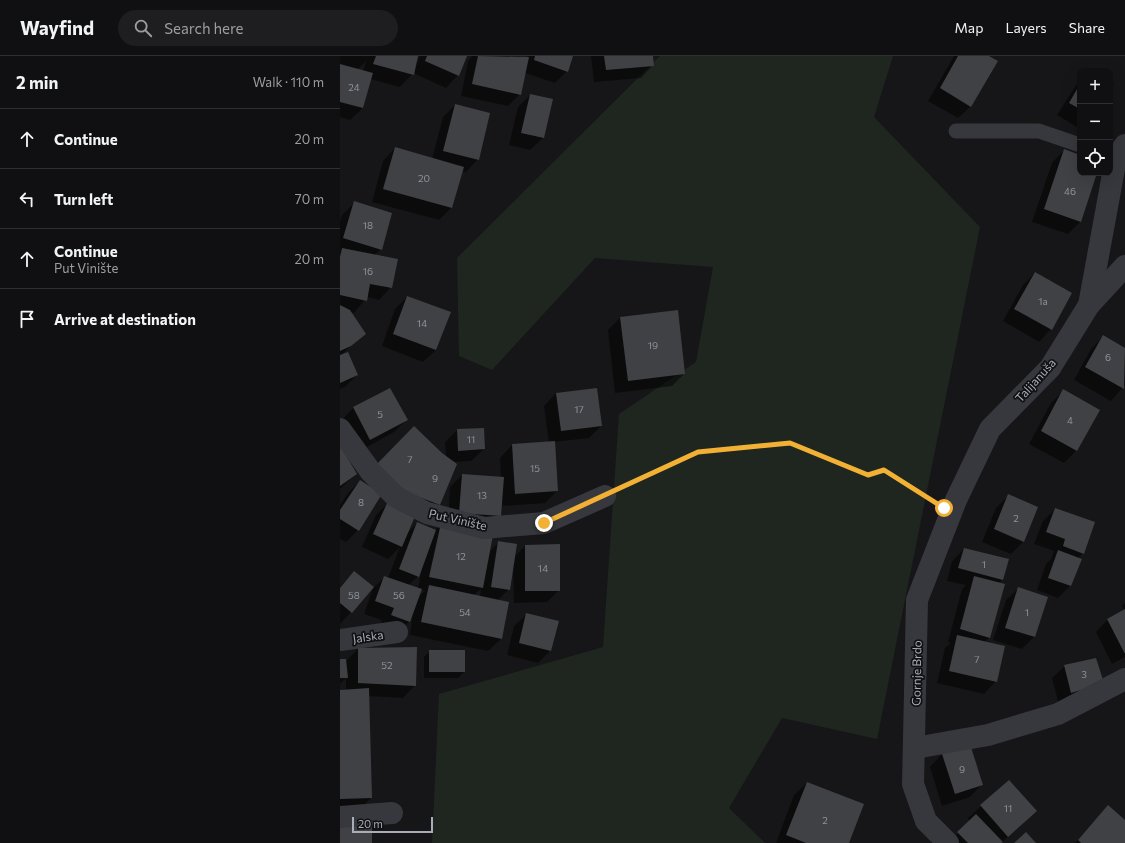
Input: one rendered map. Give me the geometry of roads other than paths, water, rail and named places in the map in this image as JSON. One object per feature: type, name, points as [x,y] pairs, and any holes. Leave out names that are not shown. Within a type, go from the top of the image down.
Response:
[{"type":"street","points":[[1089,305],[1117,153]]},
{"type":"street","name":"Talijanuša","points":[[956,500],[990,428],[1050,368],[1089,305],[1125,266]]},
{"type":"street","name":"Put Vinište","points":[[340,430],[370,472],[396,497],[427,513],[484,528],[544,523],[605,496]]},
{"type":"street","name":"Gornje Brdo","points":[[948,843],[926,821],[914,784],[917,600],[956,500]]},
{"type":"street","name":"Jalska","points":[[340,640],[397,632]]},
{"type":"street","points":[[914,748],[988,735],[1058,714],[1125,679]]},
{"type":"street","points":[[340,817],[392,813]]},
{"type":"lane","points":[[956,131],[1039,131],[1077,144]]}]
